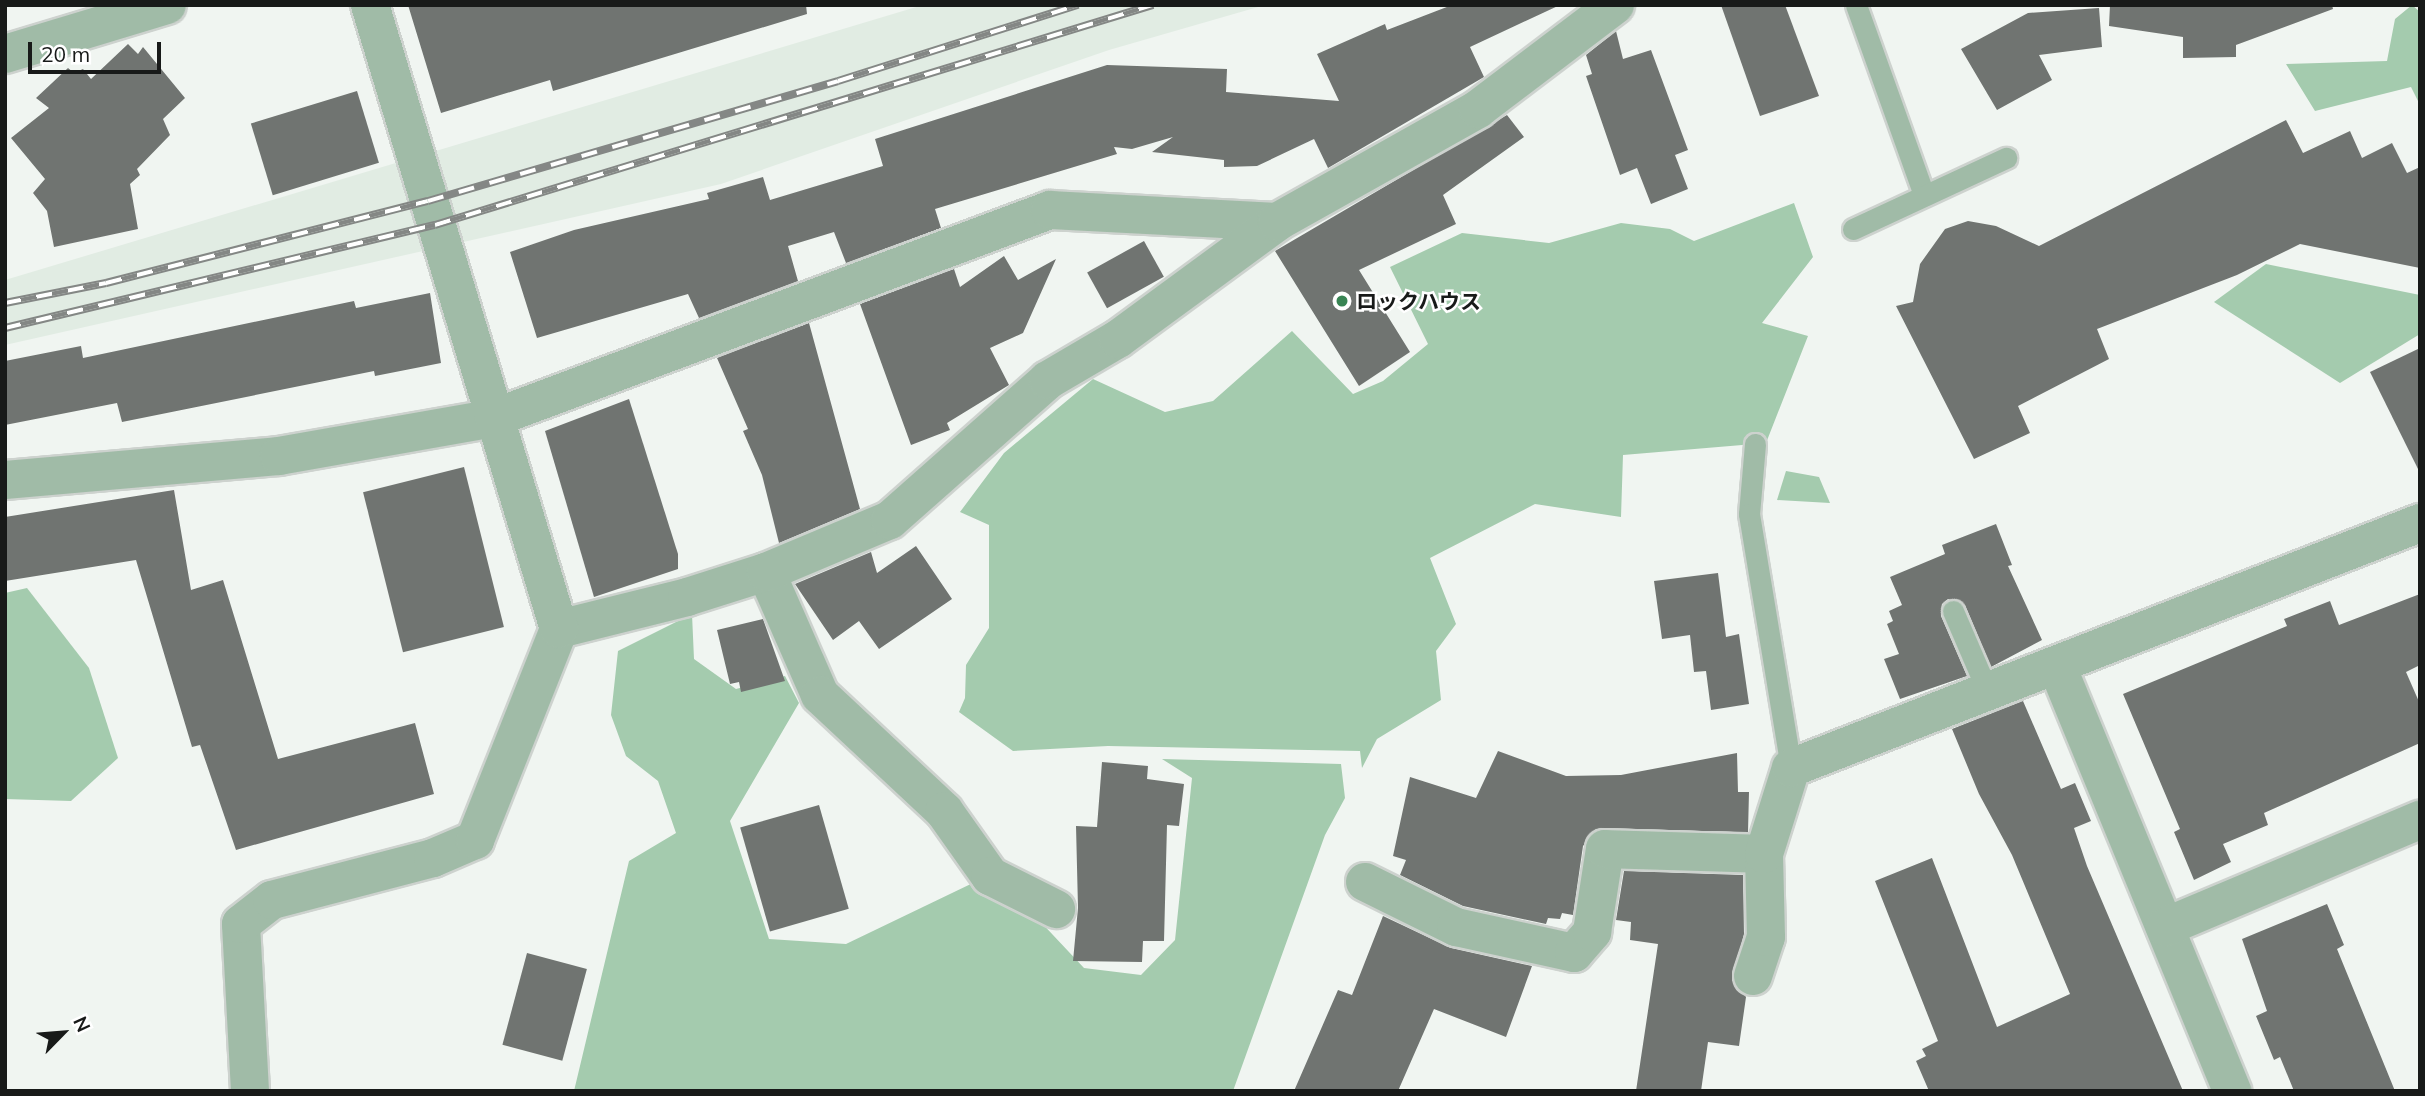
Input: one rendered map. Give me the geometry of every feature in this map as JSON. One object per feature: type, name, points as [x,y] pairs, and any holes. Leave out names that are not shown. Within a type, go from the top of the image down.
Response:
[{"type":"street","points":[[5,54],[167,5]]},
{"type":"street","points":[[250,1091],[241,924],[272,900],[433,858],[475,840],[559,629],[370,5]]},
{"type":"street","points":[[559,629],[687,597],[766,572],[890,520],[1048,380],[1118,339],[1277,222],[1478,109],[1615,5]]},
{"type":"street","points":[[5,481],[279,456],[494,418],[1050,210],[1277,222]]},
{"type":"street","points":[[1753,976],[1766,937],[1764,854],[1791,768],[2420,523]]},
{"type":"street","points":[[766,572],[820,695],[944,811],[990,876],[1056,909]]},
{"type":"street","points":[[2057,666],[2232,1091]]},
{"type":"street","points":[[2165,927],[2420,820]]},
{"type":"street","points":[[1365,882],[1456,927],[1574,953],[1592,932],[1605,849],[1764,854]]},
{"type":"lane","points":[[1856,5],[1924,195]]},
{"type":"lane","points":[[1853,229],[2007,158]]},
{"type":"lane","points":[[1755,444],[1749,514],[1791,768]]},
{"type":"lane","points":[[1953,611],[1987,690]]},
{"type":"shaded area","points":[[923,5],[1265,5],[1109,50],[721,184],[5,345],[5,280]]},
{"type":"green space","points":[[2412,5],[2420,12],[2420,105],[2411,87],[2315,111],[2286,64],[2387,61],[2395,19]]},
{"type":"green space","points":[[1794,203],[1813,257],[1762,323],[1808,336],[1766,443],[1623,455],[1621,517],[1535,504],[1430,558],[1456,624],[1436,651],[1441,700],[1377,739],[1362,768],[1360,751],[1108,746],[1013,751],[959,712],[965,698],[966,665],[989,628],[989,525],[960,512],[1004,453],[1093,379],[1165,412],[1213,401],[1292,331],[1353,394],[1383,381],[1428,344],[1390,267],[1462,233],[1549,243],[1621,223],[1670,229],[1694,241]]},
{"type":"green space","points":[[2266,264],[2420,295],[2420,334],[2340,383],[2214,302]]},
{"type":"green space","points":[[1786,471],[1819,477],[1830,503],[1777,500]]},
{"type":"green space","points":[[27,588],[89,668],[118,758],[71,801],[5,799],[5,593]]},
{"type":"green space","points":[[692,614],[694,659],[736,689],[785,676],[799,703],[730,821],[769,939],[846,944],[977,881],[1037,918],[1084,968],[1141,975],[1175,940],[1192,778],[1162,759],[1341,764],[1345,798],[1325,835],[1233,1091],[574,1091],[629,861],[676,833],[658,781],[626,756],[611,715],[618,651]]},
{"type":"building","points":[[408,5],[806,5],[807,14],[553,91],[550,80],[441,113]]},
{"type":"building","points":[[1452,5],[1560,5],[1470,47],[1484,77],[1328,168],[1314,139],[1257,166],[1224,167],[1224,160],[1152,152],[1173,137],[1132,149],[1114,147],[1117,154],[935,209],[941,228],[846,263],[834,232],[788,246],[798,281],[699,318],[688,294],[537,338],[510,252],[574,230],[709,199],[707,193],[763,177],[770,200],[883,166],[875,139],[1107,65],[1227,69],[1226,92],[1339,101],[1317,54],[1385,24],[1387,30]]},
{"type":"building","points":[[1721,5],[1785,5],[1819,96],[1760,116]]},
{"type":"building","points":[[2110,5],[2332,5],[2333,9],[2236,45],[2236,57],[2183,58],[2183,37],[2109,26]]},
{"type":"building","points":[[2099,8],[2102,47],[2039,55],[2052,80],[1997,110],[1961,49],[2028,13]]},
{"type":"building","points":[[1616,31],[1623,59],[1651,50],[1688,150],[1675,155],[1688,189],[1651,204],[1637,168],[1620,175],[1586,76],[1592,74],[1586,55]]},
{"type":"building","points":[[128,44],[138,54],[143,47],[185,98],[163,119],[170,135],[137,169],[140,175],[130,184],[138,229],[54,247],[47,211],[33,193],[45,179],[11,138],[49,108],[36,98],[68,68],[74,73],[83,69],[91,79]]},
{"type":"building","points":[[357,91],[379,163],[273,195],[251,123]]},
{"type":"building","points":[[1507,115],[1524,137],[1443,195],[1456,224],[1359,270],[1410,352],[1359,386],[1275,251]]},
{"type":"building","points":[[2286,120],[2303,153],[2350,131],[2362,158],[2392,143],[2407,173],[2420,167],[2420,268],[2300,244],[2237,275],[2097,329],[2109,359],[2018,406],[2030,433],[1974,459],[1896,306],[1913,302],[1920,264],[1945,229],[1968,221],[1996,226],[2039,246]]},
{"type":"building","points":[[1144,241],[1164,277],[1107,308],[1087,273]]},
{"type":"building","points":[[1004,256],[1018,280],[1056,259],[1023,333],[990,348],[1009,385],[947,423],[950,430],[911,445],[860,304],[954,269],[960,287]]},
{"type":"building","points":[[430,293],[441,363],[375,376],[374,371],[122,422],[117,403],[5,425],[5,361],[81,346],[83,358],[354,301],[356,308]]},
{"type":"building","points":[[809,323],[860,509],[779,543],[762,475],[743,431],[748,429],[717,358]]},
{"type":"building","points":[[2420,348],[2420,473],[2370,372]]},
{"type":"building","points":[[629,399],[678,554],[678,569],[594,597],[545,431]]},
{"type":"building","points":[[464,467],[504,627],[403,652],[363,492]]},
{"type":"building","points":[[174,490],[191,590],[223,580],[278,759],[415,723],[434,794],[236,850],[200,745],[192,747],[136,560],[5,581],[5,517]]},
{"type":"building","points":[[1996,524],[2012,565],[2008,566],[2042,640],[1991,667],[1965,605],[1948,599],[1942,604],[1941,616],[1967,676],[1900,699],[1884,659],[1899,654],[1887,624],[1893,621],[1889,611],[1902,605],[1890,577],[1945,554],[1942,545]]},
{"type":"building","points":[[916,546],[952,599],[879,649],[859,621],[833,640],[795,584],[871,552],[877,573]]},
{"type":"building","points":[[1718,573],[1726,637],[1739,634],[1749,704],[1711,710],[1706,671],[1694,672],[1690,635],[1662,639],[1654,581]]},
{"type":"building","points":[[2420,594],[2420,665],[2406,672],[2420,704],[2420,743],[2264,813],[2268,825],[2223,844],[2231,862],[2194,880],[2174,832],[2180,829],[2123,694],[2287,626],[2284,619],[2330,601],[2339,625]]},
{"type":"building","points":[[763,619],[785,681],[741,692],[739,682],[730,684],[717,630]]},
{"type":"building","points":[[2023,701],[2061,789],[2075,783],[2091,821],[2074,828],[2087,866],[2183,1091],[1929,1091],[1916,1061],[1926,1056],[1922,1049],[1938,1041],[1875,881],[1932,858],[1997,1027],[2070,994],[2012,855],[1979,794],[1952,729]]},
{"type":"building","points":[[1498,751],[1566,776],[1621,775],[1737,753],[1738,792],[1749,792],[1748,832],[1596,829],[1583,846],[1573,915],[1562,913],[1560,919],[1548,918],[1546,924],[1463,906],[1400,875],[1406,860],[1393,856],[1410,777],[1476,798]]},
{"type":"building","points":[[1102,762],[1148,766],[1147,779],[1184,784],[1179,826],[1167,825],[1164,941],[1143,941],[1142,962],[1073,961],[1078,908],[1076,826],[1097,827]]},
{"type":"building","points":[[819,805],[849,909],[770,931],[740,828]]},
{"type":"building","points":[[1624,871],[1743,875],[1744,934],[1732,980],[1746,997],[1739,1046],[1708,1042],[1701,1091],[1636,1091],[1658,944],[1630,940],[1631,922],[1616,920]]},
{"type":"building","points":[[2327,904],[2344,945],[2337,949],[2395,1091],[2294,1091],[2280,1057],[2274,1060],[2256,1016],[2267,1011],[2242,939]]},
{"type":"building","points":[[1383,916],[1451,948],[1532,966],[1506,1037],[1434,1009],[1398,1091],[1294,1091],[1338,990],[1352,995]]},
{"type":"building","points":[[527,953],[587,969],[562,1061],[502,1045]]},
{"type":"railway","points":[[5,303],[106,283],[428,201],[838,81],[1078,5]]},
{"type":"railway","points":[[5,328],[435,225],[1153,5]]},
{"type":"place","name":"ロックハウス","points":[[1342,301]]}]
